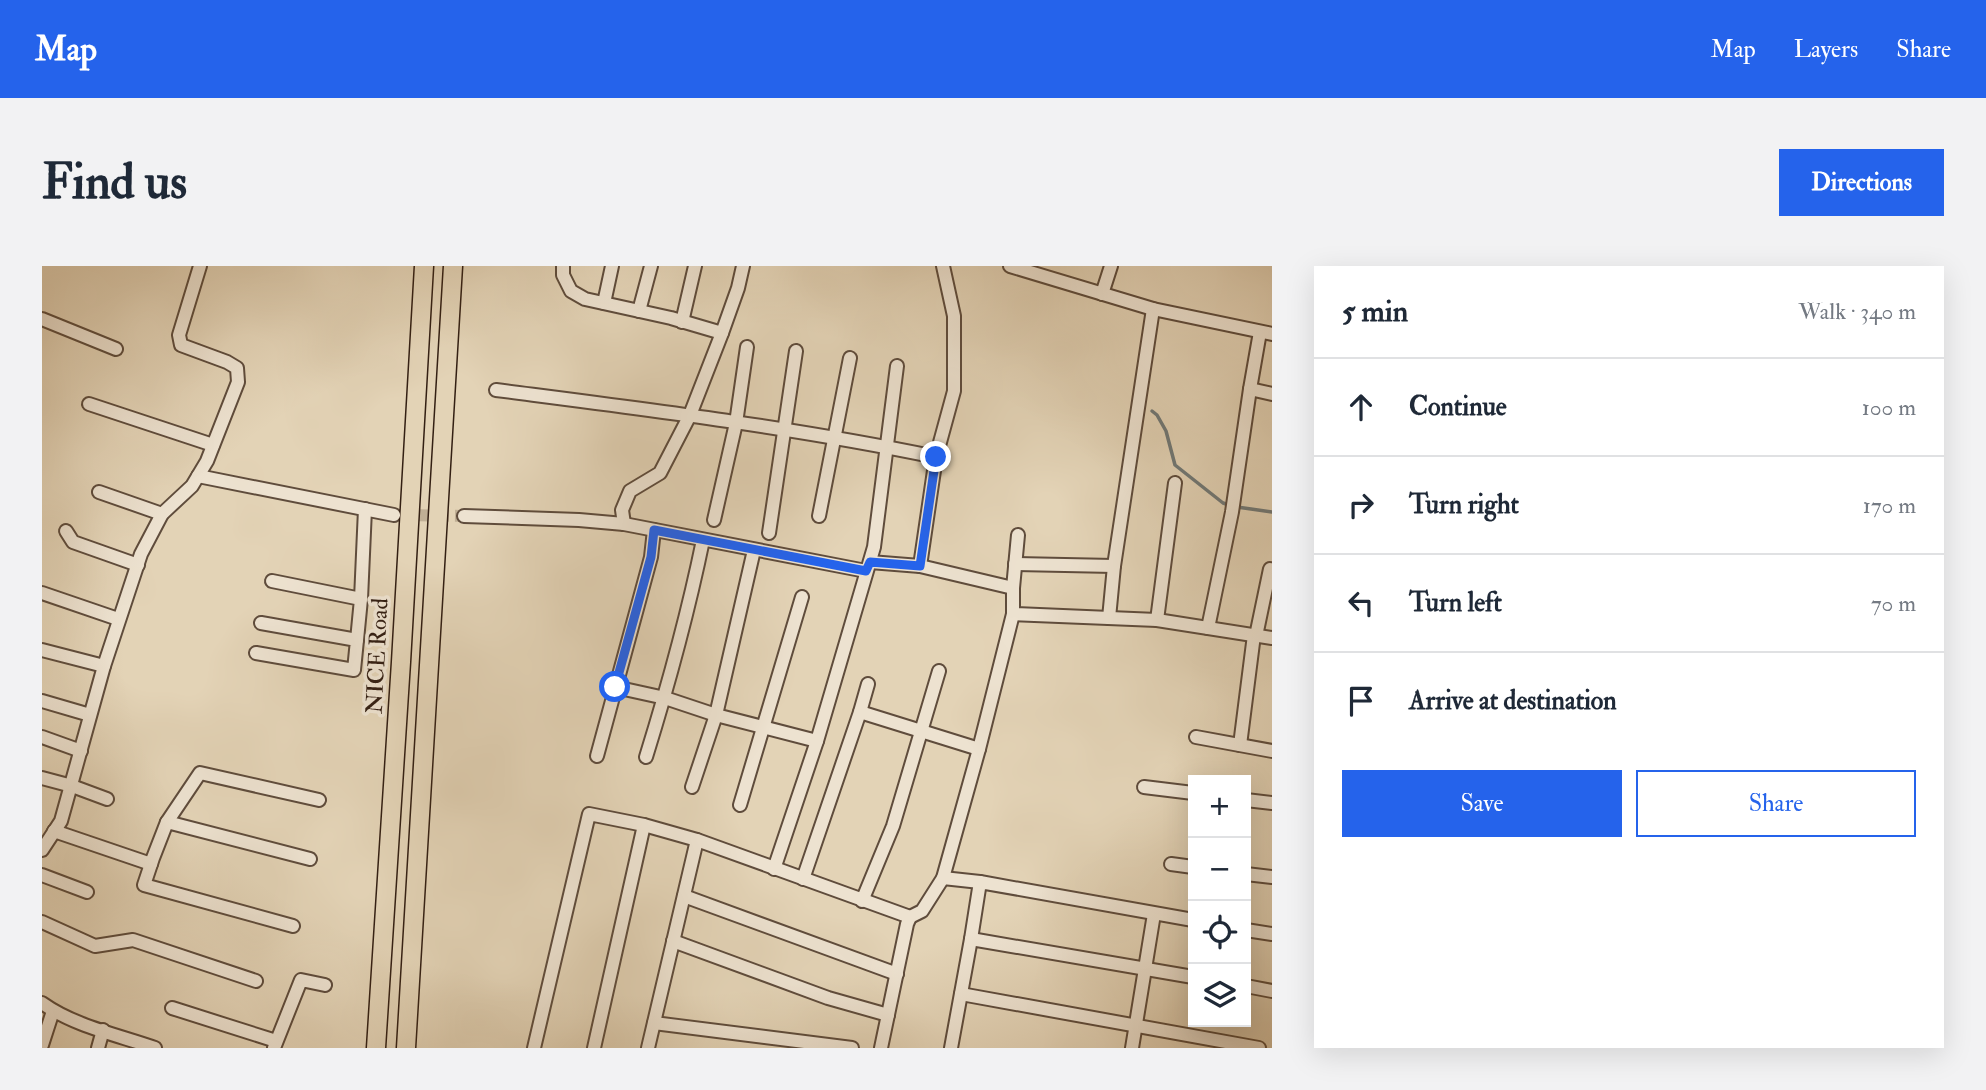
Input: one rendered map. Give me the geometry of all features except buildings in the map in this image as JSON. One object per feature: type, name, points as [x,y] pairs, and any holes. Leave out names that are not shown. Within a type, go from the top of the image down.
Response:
[{"type":"highway","name":"NICE Road","points":[[376,1048],[424,266]]},
{"type":"highway","points":[[406,1048],[453,266]]},
{"type":"street","points":[[42,850],[61,821],[118,619],[138,565],[162,514],[192,486],[207,461],[238,382],[237,368],[181,345],[179,341],[178,335],[200,266]]},
{"type":"street","points":[[563,266],[563,275],[571,291],[585,299],[722,333]]},
{"type":"street","points":[[604,303],[612,266]]},
{"type":"street","points":[[639,311],[651,266]]},
{"type":"street","points":[[682,321],[695,266]]},
{"type":"street","points":[[624,524],[622,510],[631,492],[660,473],[690,415],[722,333],[743,266]]},
{"type":"street","points":[[920,566],[936,457],[954,391],[954,316],[943,266]]},
{"type":"street","points":[[1010,266],[1153,309],[1266,333],[1250,389],[1232,512],[1208,628]]},
{"type":"street","points":[[1057,280],[1058,266]]},
{"type":"street","points":[[1102,294],[1111,266]]},
{"type":"street","points":[[1109,618],[1114,566],[1153,309]]},
{"type":"street","points":[[42,319],[117,349]]},
{"type":"street","points":[[714,520],[736,423],[747,347]]},
{"type":"street","points":[[769,533],[796,351]]},
{"type":"street","points":[[819,516],[850,358]]},
{"type":"street","points":[[774,869],[817,741],[874,547],[897,366]]},
{"type":"street","points":[[1250,389],[1272,394]]},
{"type":"street","points":[[496,390],[690,415],[936,457]]},
{"type":"street","points":[[89,404],[213,445]]},
{"type":"street","points":[[198,476],[394,515]]},
{"type":"street","points":[[1157,620],[1175,483]]},
{"type":"street","points":[[99,492],[162,514]]},
{"type":"street","points":[[256,653],[354,670],[365,509]]},
{"type":"street","points":[[464,516],[624,524],[754,550],[868,566],[920,566],[1013,588]]},
{"type":"street","points":[[597,756],[651,557],[654,530]]},
{"type":"street","points":[[66,531],[73,542],[138,565]]},
{"type":"street","points":[[881,1048],[907,924],[910,917],[922,911],[943,878],[979,749],[1013,614],[1018,535]]},
{"type":"street","points":[[646,757],[665,698],[703,540]]},
{"type":"street","points":[[692,787],[716,715],[754,550]]},
{"type":"street","points":[[1015,564],[1114,566]]},
{"type":"street","points":[[1240,746],[1255,635],[1270,569]]},
{"type":"street","points":[[272,581],[360,599]]},
{"type":"street","points":[[42,593],[118,619]]},
{"type":"street","points":[[740,805],[802,597]]},
{"type":"street","points":[[1013,614],[1157,620],[1272,638]]},
{"type":"street","points":[[261,623],[358,640]]},
{"type":"street","points":[[42,650],[104,666]]},
{"type":"street","points":[[862,901],[893,826],[939,671]]},
{"type":"street","points":[[803,879],[868,684]]},
{"type":"street","points":[[615,687],[665,698],[716,715],[817,741]]},
{"type":"street","points":[[42,701],[90,715]]},
{"type":"street","points":[[860,712],[979,749]]},
{"type":"street","points":[[42,737],[81,751]]},
{"type":"street","points":[[1196,737],[1272,751]]},
{"type":"street","points":[[293,926],[144,885],[167,822],[200,773],[319,800]]},
{"type":"street","points":[[42,778],[107,799]]},
{"type":"street","points":[[1144,787],[1188,792]]},
{"type":"street","points":[[1251,801],[1272,803]]},
{"type":"street","points":[[534,1048],[589,814],[644,825],[697,840],[910,917]]},
{"type":"street","points":[[167,822],[310,859]]},
{"type":"street","points":[[594,1048],[644,825]]},
{"type":"street","points":[[54,831],[151,864]]},
{"type":"street","points":[[648,1048],[697,840]]},
{"type":"street","points":[[1171,864],[1188,866]]},
{"type":"street","points":[[42,875],[87,892]]},
{"type":"street","points":[[1251,875],[1272,877]]},
{"type":"street","points":[[943,878],[980,882],[1188,919]]},
{"type":"street","points":[[954,1047],[980,882]]},
{"type":"street","points":[[684,897],[897,974]]},
{"type":"street","points":[[1132,1048],[1154,914]]},
{"type":"street","points":[[42,922],[95,946],[133,940],[256,981]]},
{"type":"street","points":[[1251,931],[1272,934]]},
{"type":"street","points":[[971,939],[1188,975]]},
{"type":"street","points":[[673,941],[828,998],[888,1015]]},
{"type":"street","points":[[172,1008],[275,1045],[301,980],[325,985]]},
{"type":"street","points":[[1251,987],[1272,991]]},
{"type":"street","points":[[961,994],[1259,1048]]},
{"type":"street","points":[[42,1003],[53,1011],[155,1048]]},
{"type":"street","points":[[42,1045],[53,1011]]},
{"type":"street","points":[[654,1023],[852,1048]]},
{"type":"street","points":[[98,1048],[103,1030]]},
{"type":"waterway","points":[[1152,411],[1166,431],[1175,465],[1229,505]]},
{"type":"waterway","points":[[1237,507],[1272,512]]},
{"type":"tunnel","points":[[401,515],[464,516]]},
{"type":"route","points":[[615,687],[651,557],[654,530],[866,571],[870,562],[920,566],[936,457]]}]
